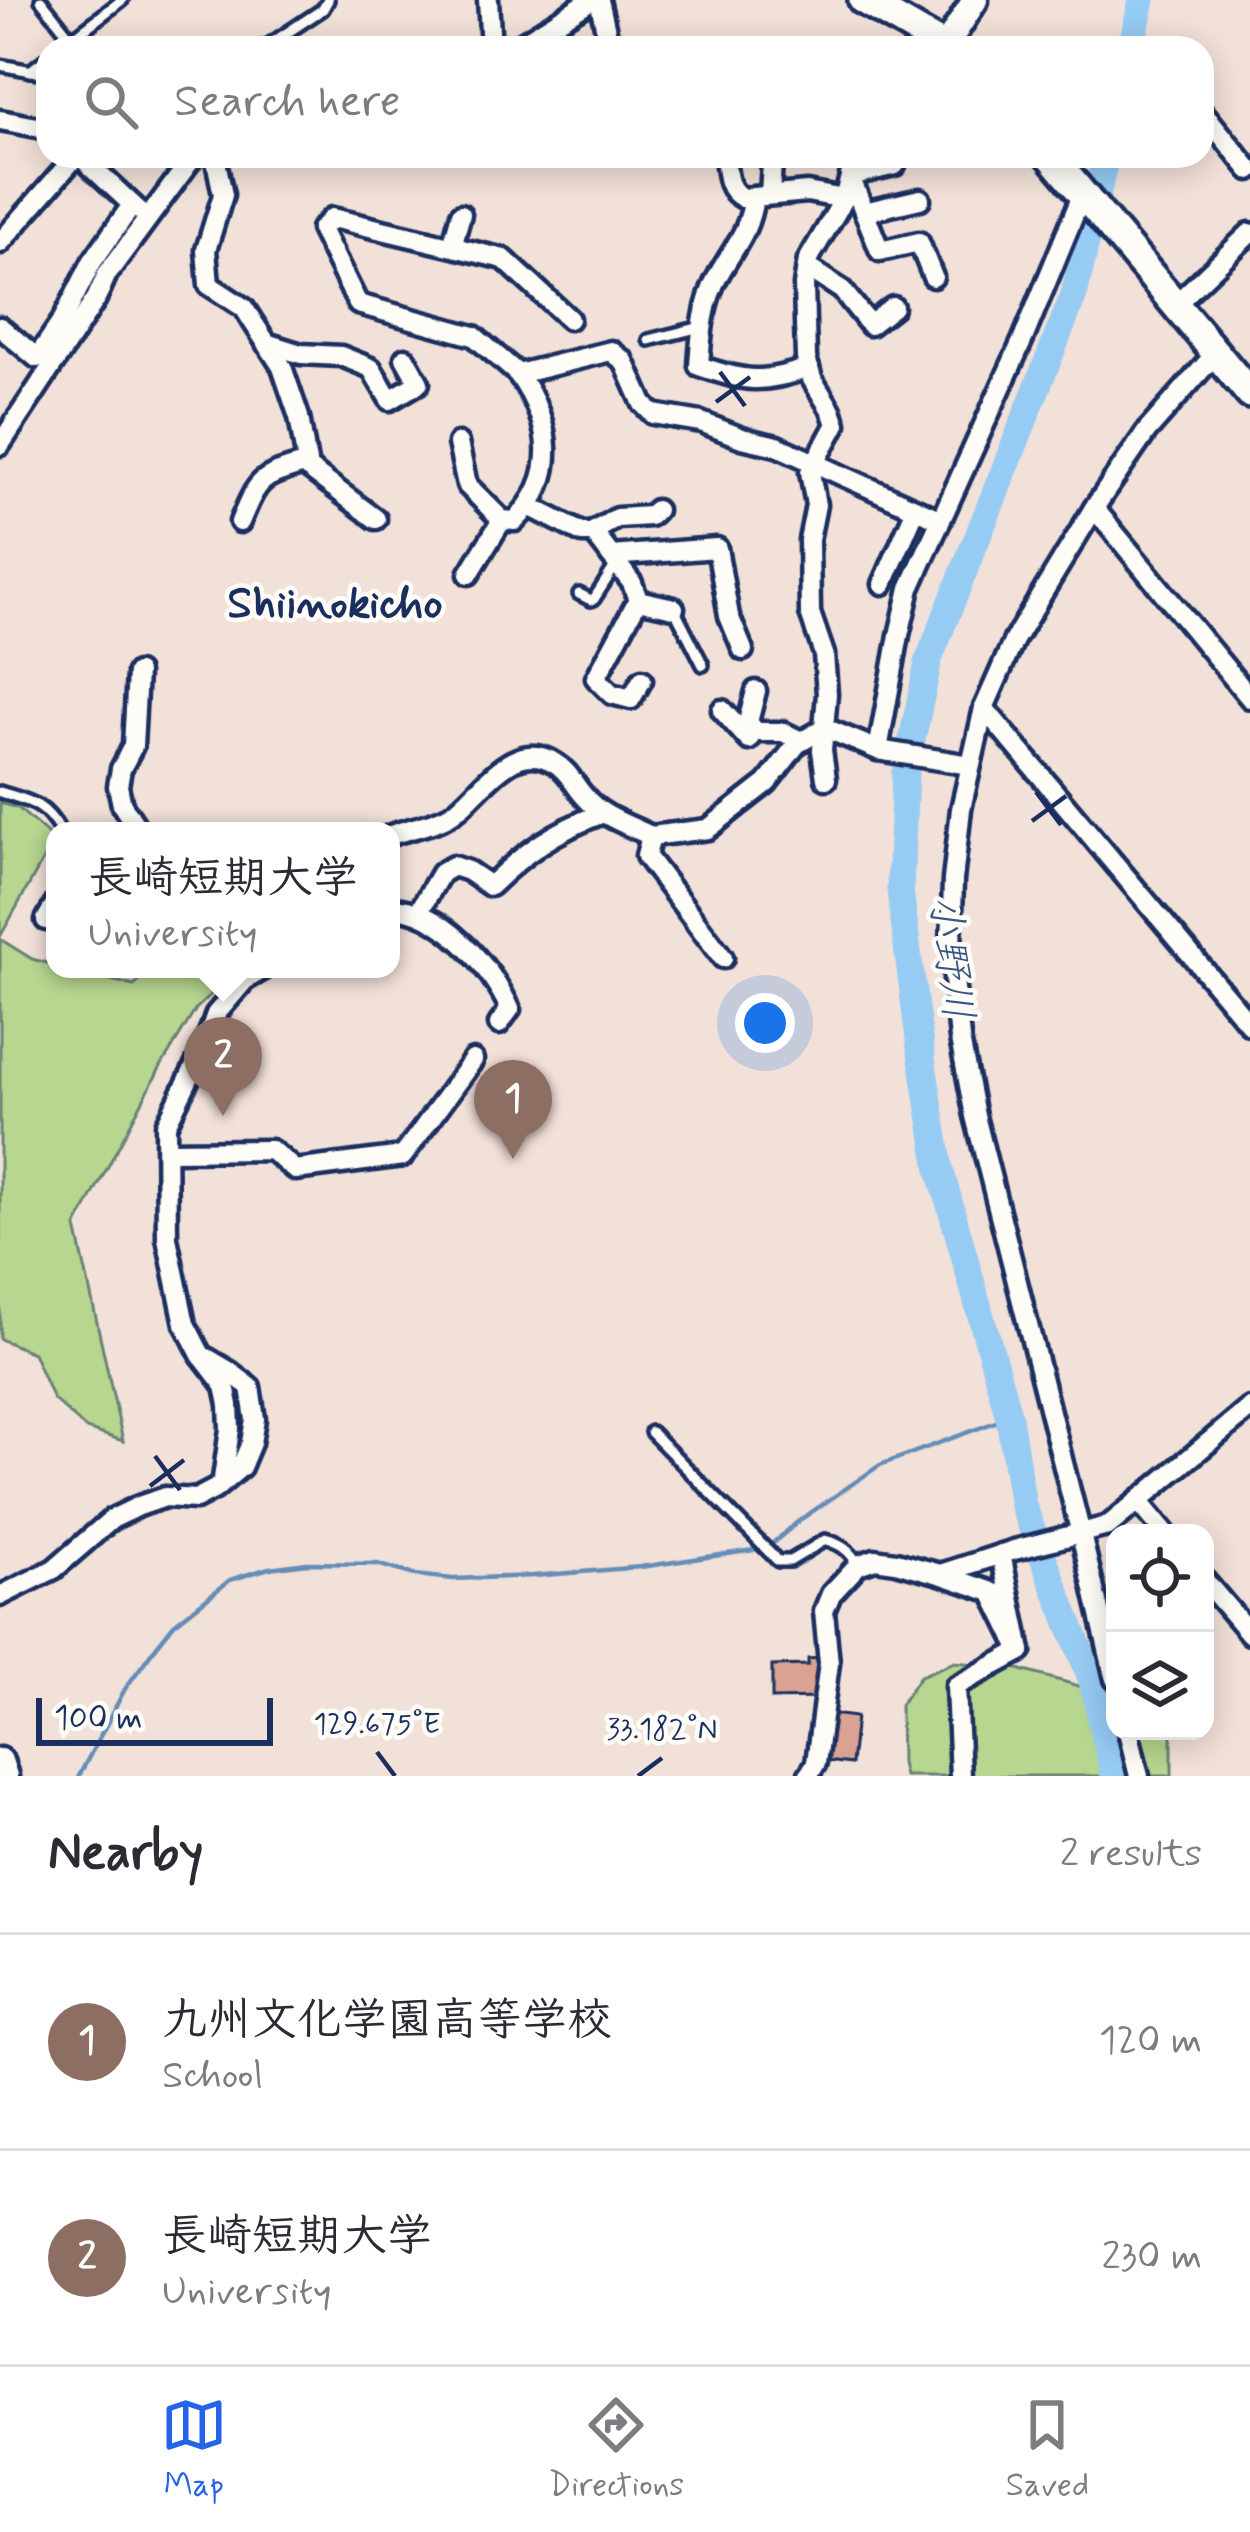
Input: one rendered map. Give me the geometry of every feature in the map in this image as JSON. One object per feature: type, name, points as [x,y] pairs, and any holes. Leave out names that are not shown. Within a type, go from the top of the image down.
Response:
[{"type":"main road","points":[[863,0],[927,36]]},
{"type":"main road","points":[[1062,168],[1249,390]]},
{"type":"street","points":[[488,0],[490,36]]},
{"type":"street","points":[[534,36],[595,0],[606,36]]},
{"type":"street","points":[[953,36],[975,0]]},
{"type":"street","points":[[0,120],[36,127]]},
{"type":"street","points":[[1214,126],[1250,170]]},
{"type":"street","points":[[0,243],[67,168]]},
{"type":"street","points":[[91,168],[149,217]]},
{"type":"street","points":[[0,445],[96,299],[107,274],[185,168]]},
{"type":"street","points":[[217,168],[223,195],[206,250],[209,285],[244,308],[282,367],[299,417],[308,468],[376,519]]},
{"type":"street","points":[[727,168],[729,184],[743,198],[807,192],[844,199]]},
{"type":"street","points":[[770,168],[740,245],[717,277],[701,327],[699,366],[745,381],[809,368]]},
{"type":"street","points":[[826,779],[824,654],[810,613],[809,540],[816,506],[810,472],[836,424],[812,379],[803,321],[808,260],[844,199],[852,168]]},
{"type":"street","points":[[855,168],[864,212],[880,251],[919,242],[933,277]]},
{"type":"street","points":[[881,751],[910,588],[1023,339],[1083,193]]},
{"type":"street","points":[[864,212],[920,199]]},
{"type":"street","points":[[0,355],[6,332],[37,358],[92,262],[132,205]]},
{"type":"street","points":[[452,246],[460,214]]},
{"type":"street","points":[[458,443],[467,485],[502,520],[514,521],[529,506],[546,463],[546,433],[534,398],[518,374],[474,336],[358,304],[321,229],[332,218],[504,259],[566,308]]},
{"type":"street","points":[[1175,305],[1250,233]]},
{"type":"street","points":[[806,267],[842,290],[870,325],[893,307]]},
{"type":"street","points":[[266,343],[301,354],[341,356],[371,368],[383,404],[419,383],[406,358]]},
{"type":"street","points":[[518,374],[611,351],[624,362],[643,404],[653,413],[777,446],[941,520]]},
{"type":"street","points":[[1106,1644],[975,1116],[960,1039],[951,949],[952,880],[965,765],[1013,640],[1148,431],[1216,353]]},
{"type":"street","points":[[241,522],[266,476],[307,464]]},
{"type":"street","points":[[529,506],[582,533],[617,518],[650,516],[656,510]]},
{"type":"street","points":[[1094,508],[1250,698]]},
{"type":"street","points":[[883,584],[916,509]]},
{"type":"street","points":[[469,574],[502,520]]},
{"type":"street","points":[[593,532],[632,584],[638,600],[596,679],[612,694],[631,699],[642,680]]},
{"type":"street","points":[[614,560],[717,548],[729,616],[743,650]]},
{"type":"street","points":[[638,600],[674,608]]},
{"type":"street","points":[[133,822],[122,806],[118,786],[133,746],[136,674]]},
{"type":"street","points":[[756,691],[748,722],[756,732],[783,732],[797,745]]},
{"type":"street","points":[[984,708],[1250,1025]]},
{"type":"street","points":[[722,710],[751,742],[797,745]]},
{"type":"street","points":[[400,832],[451,815],[504,765],[523,757],[549,758],[603,813],[651,836],[708,829],[767,783],[797,745],[825,728]]},
{"type":"street","points":[[825,728],[881,751],[965,765]]},
{"type":"street","points":[[418,913],[441,873],[454,866],[490,886],[521,855],[563,828],[603,813]]},
{"type":"street","points":[[651,836],[646,856],[723,958]]},
{"type":"street","points":[[400,910],[428,916],[462,941],[505,997],[510,1009],[499,1024]]},
{"type":"street","points":[[0,1596],[54,1568],[112,1520],[139,1506],[165,1497],[196,1498],[215,1489],[241,1467],[251,1443],[255,1419],[250,1387],[201,1355],[185,1324],[167,1238],[166,1151],[166,1125],[216,1014],[248,978]]},
{"type":"street","points":[[166,1151],[271,1150],[295,1170],[403,1156],[473,1060]]},
{"type":"street","points":[[940,1574],[1108,1526],[1250,1408]]},
{"type":"street","points":[[1139,1502],[1157,1524]]},
{"type":"street","points":[[1007,1552],[1021,1651]]},
{"type":"street","points":[[808,1776],[816,1763],[829,1663],[824,1611],[831,1594],[859,1564],[875,1559],[896,1562],[992,1592],[1021,1651]]},
{"type":"street","points":[[1214,1592],[1250,1634]]},
{"type":"street","points":[[960,1776],[956,1686],[1021,1651]]},
{"type":"street","points":[[1130,1740],[1139,1776]]},
{"type":"street","points":[[0,1761],[5,1776]]},
{"type":"lane","points":[[41,0],[70,36]]},
{"type":"lane","points":[[76,36],[122,0]]},
{"type":"lane","points":[[283,36],[323,9],[328,0]]},
{"type":"lane","points":[[0,64],[36,72]]},
{"type":"lane","points":[[30,71],[36,66]]},
{"type":"lane","points":[[649,340],[701,327]]},
{"type":"lane","points":[[579,594],[594,599],[614,560]]},
{"type":"lane","points":[[674,608],[703,665]]},
{"type":"lane","points":[[0,792],[27,797],[54,822]]},
{"type":"lane","points":[[651,1432],[778,1561],[790,1561],[825,1540],[851,1552],[859,1564]]},
{"type":"green space","points":[[0,803],[18,808],[46,833],[46,854],[0,937]]},
{"type":"green space","points":[[0,939],[46,963],[46,978],[104,978],[134,986],[142,978],[228,978],[196,1009],[160,1068],[76,1227],[123,1441],[86,1429],[53,1399],[33,1353],[0,1339]]},
{"type":"green space","points":[[954,1662],[1011,1667],[1106,1693],[1106,1740],[1172,1740],[1172,1776],[904,1776],[900,1705],[920,1676]]},
{"type":"building","points":[[821,1658],[822,1698],[772,1699],[772,1666],[808,1665],[808,1659]]},
{"type":"building","points":[[831,1714],[856,1717],[851,1764],[826,1761]]},
{"type":"waterway","name":"小野川","points":[[1134,36],[1142,0]]},
{"type":"waterway","name":"小野川","points":[[1103,168],[1074,295],[929,659],[905,773],[900,890],[940,1169],[1009,1417],[1023,1506],[1092,1681],[1114,1776]]},
{"type":"waterway","points":[[79,1776],[125,1689],[151,1653],[174,1624],[230,1580],[307,1563],[377,1564],[453,1579],[533,1576],[641,1567],[767,1548],[880,1465],[1009,1417]]},
{"type":"place","name":"長崎短期大学","points":[[223,1116]]},
{"type":"place","name":"九州文化学園高等学校","points":[[513,1159]]},
{"type":"district","name":"Shiinokicho","points":[[335,601]]}]
